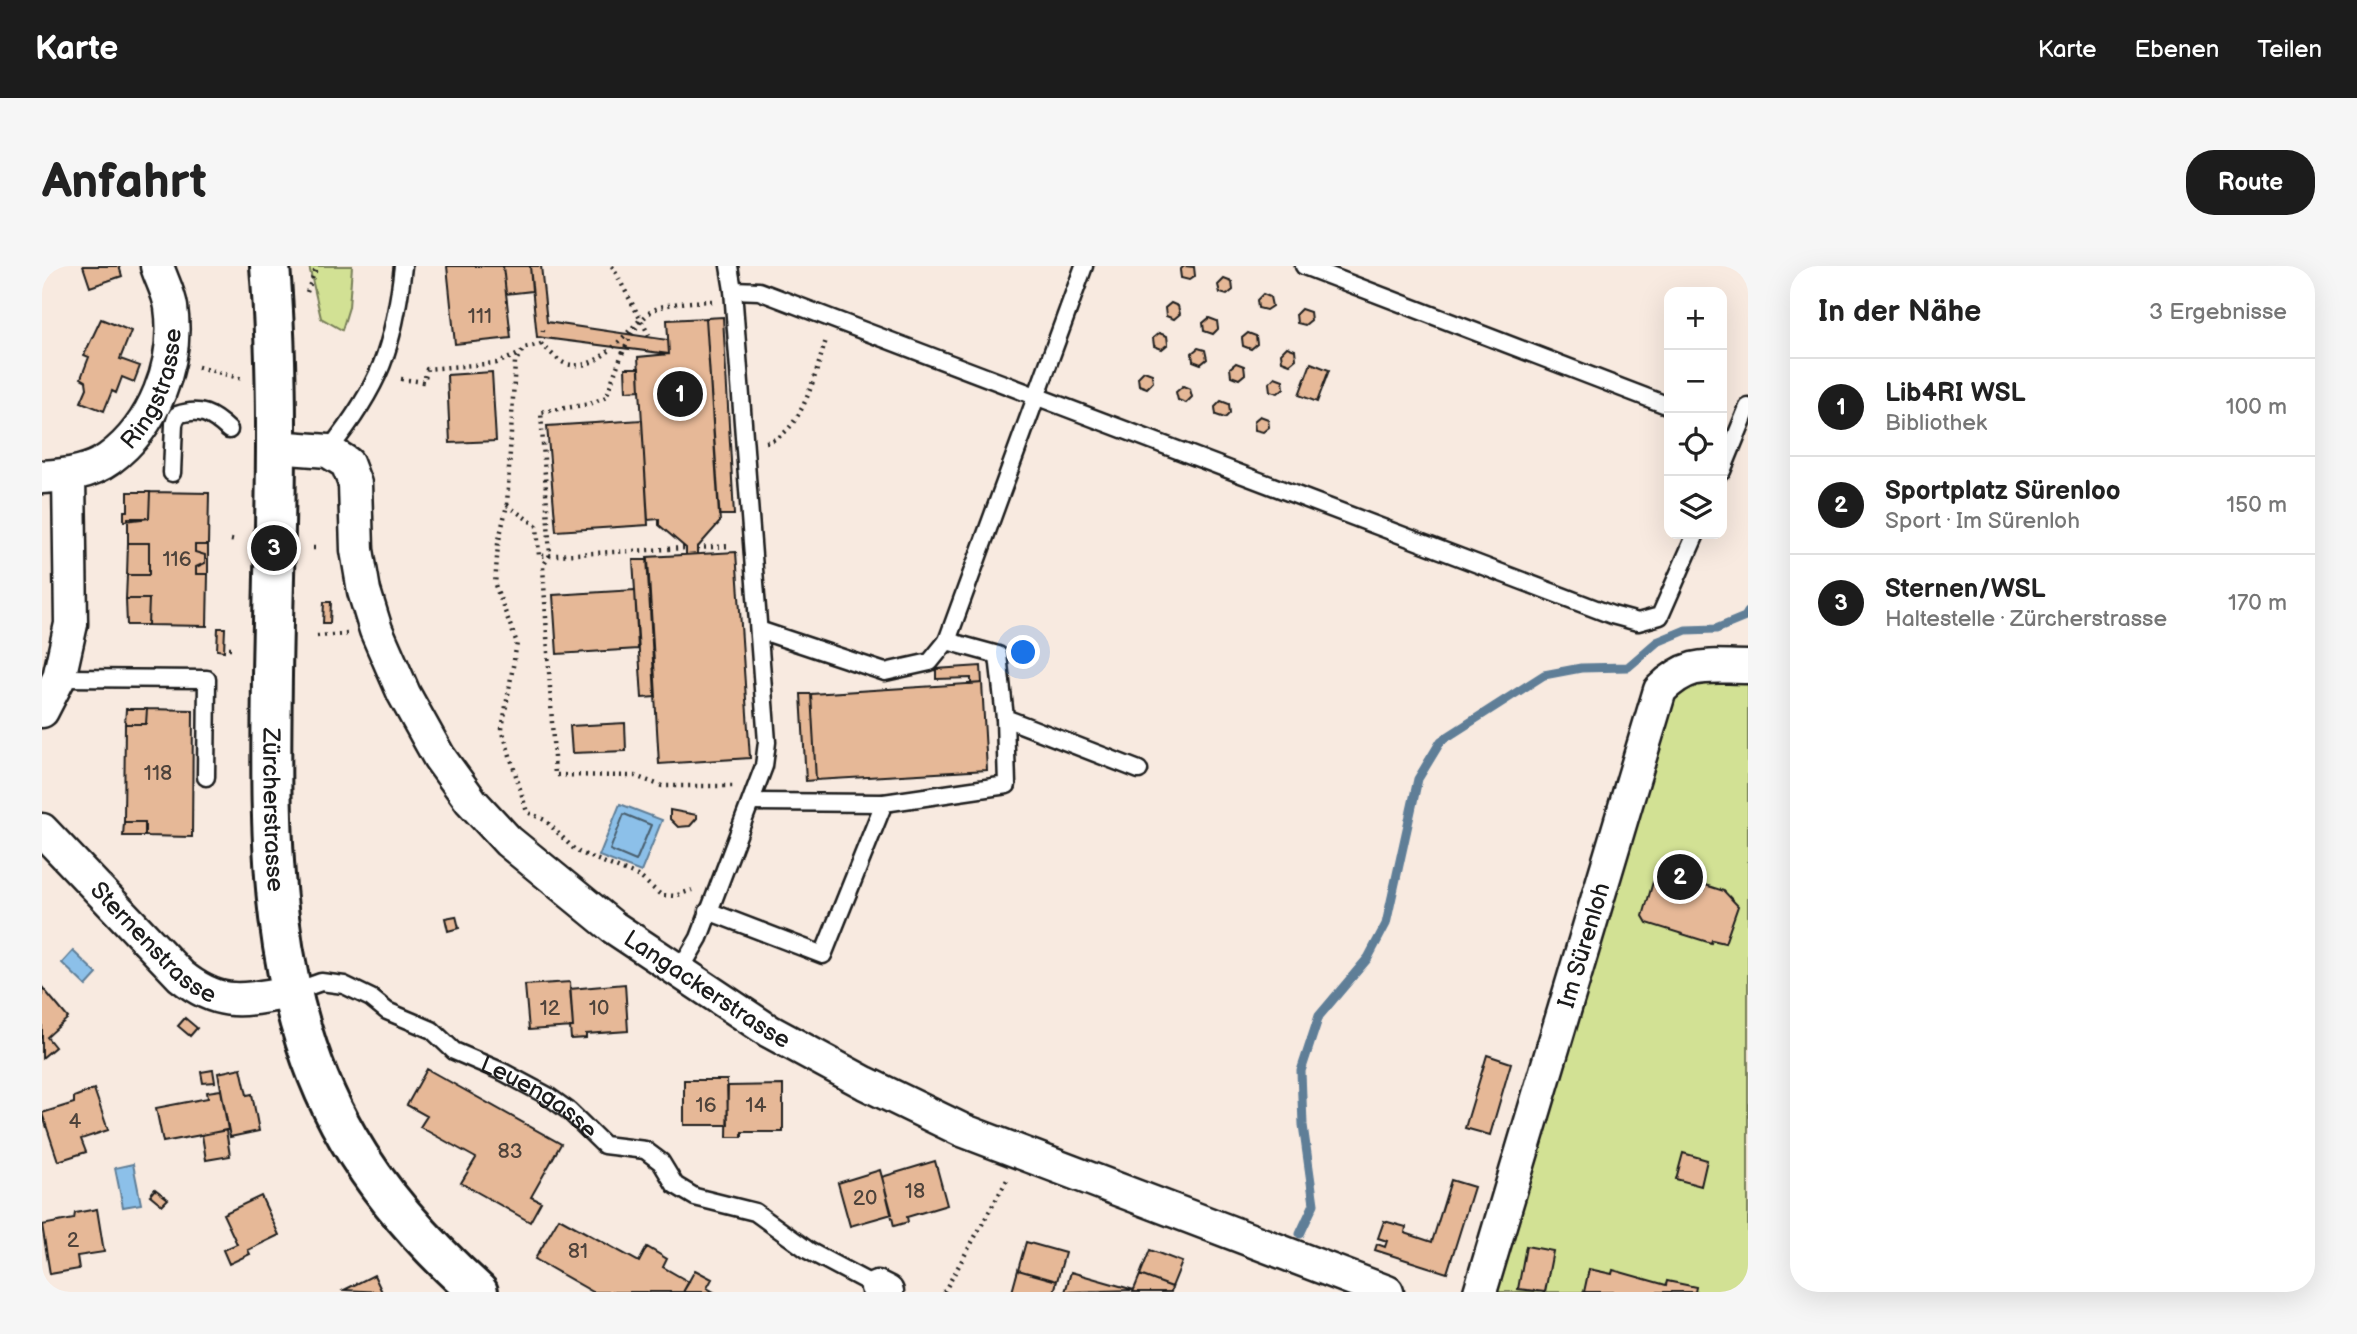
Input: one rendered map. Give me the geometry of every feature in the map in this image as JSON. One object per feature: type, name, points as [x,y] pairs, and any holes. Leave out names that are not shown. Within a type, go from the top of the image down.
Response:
[{"type":"main road","name":"Zürcherstrasse","points":[[270,266],[275,447],[271,844],[290,992],[312,1060],[348,1139],[408,1222],[434,1252],[478,1292]]},
{"type":"street","name":"Ringstrasse","points":[[42,711],[59,678],[71,624],[56,476],[107,461],[140,430],[159,395],[170,359],[171,306],[157,266]]},
{"type":"street","points":[[275,447],[328,451]]},
{"type":"street","name":"Langackerstrasse","points":[[328,451],[347,463],[355,484],[357,550],[376,630],[404,694],[439,757],[471,801],[508,841],[613,927],[769,1031],[865,1083],[962,1130],[1387,1292]]},
{"type":"street","name":"Im Sürenloh","points":[[1480,1292],[1660,690],[1674,676],[1690,667],[1748,667]]},
{"type":"street","name":"Sternenstrasse","points":[[42,830],[181,976],[200,991],[223,1000],[290,992]]},
{"type":"lane","points":[[328,451],[355,417],[379,376],[397,321],[403,266]]},
{"type":"lane","points":[[679,972],[699,938],[764,766],[767,742],[734,294],[729,266]]},
{"type":"lane","points":[[759,630],[885,672],[930,662],[947,641],[1034,395],[1084,266]]},
{"type":"lane","points":[[1304,266],[1664,404]]},
{"type":"lane","points":[[734,294],[758,291],[1612,615],[1638,622],[1660,616],[1694,539]]},
{"type":"lane","points":[[1727,459],[1748,407]]},
{"type":"lane","points":[[172,472],[174,424],[177,415],[201,410],[215,416],[229,430]]},
{"type":"lane","points":[[1727,428],[1738,432]]},
{"type":"lane","points":[[754,794],[884,803],[1007,785],[1005,718],[998,655],[947,641]]},
{"type":"lane","points":[[59,678],[207,679],[206,777]]},
{"type":"lane","points":[[1005,718],[1139,770]]},
{"type":"lane","points":[[708,911],[823,955],[884,803]]},
{"type":"lane","name":"Leuengasse","points":[[290,992],[321,982],[344,985],[370,998],[387,1011],[432,1030],[454,1051],[503,1072],[548,1096],[569,1111],[604,1145],[633,1146],[645,1150],[662,1162],[675,1185],[695,1197],[755,1212],[809,1251],[882,1289]]},
{"type":"path","points":[[612,266],[650,337]]},
{"type":"path","points":[[541,344],[565,364],[587,365],[606,353],[642,318],[669,304],[734,294]]},
{"type":"path","points":[[642,318],[620,359],[606,397],[590,404],[541,412],[550,555],[543,566],[555,775],[635,776],[662,786],[754,794]]},
{"type":"path","points":[[745,446],[772,442],[788,432],[803,405],[833,320]]},
{"type":"path","points":[[541,344],[544,330]]},
{"type":"path","points":[[541,344],[524,348],[515,362],[507,505],[498,544],[495,585],[517,643],[502,729],[523,805],[527,812],[545,820],[576,851],[640,877],[661,895],[691,891],[704,879],[716,889]]},
{"type":"path","points":[[379,376],[424,382],[427,369],[497,363],[519,354]]},
{"type":"path","points":[[170,359],[244,380]]},
{"type":"path","points":[[507,505],[537,526],[539,556],[686,548]]},
{"type":"path","points":[[697,548],[752,545]]},
{"type":"path","points":[[317,636],[355,634]]},
{"type":"path","points":[[944,1292],[1022,1154]]},
{"type":"green space","points":[[309,266],[352,266],[349,307],[342,330],[321,318]]},
{"type":"green space","points":[[1691,675],[1748,675],[1748,1292],[1497,1292],[1496,1287],[1669,692]]},
{"type":"water","points":[[620,804],[662,820],[641,872],[599,856]]},
{"type":"water","points":[[73,951],[97,974],[86,986],[62,963]]},
{"type":"water","points":[[133,1164],[141,1204],[123,1207],[115,1168]]},
{"type":"building","points":[[83,266],[119,266],[122,276],[90,287]]},
{"type":"building","points":[[447,266],[503,266],[511,338],[455,344]]},
{"type":"building","points":[[503,266],[530,266],[532,291],[506,294]]},
{"type":"building","points":[[530,266],[541,266],[547,322],[668,340],[669,354],[537,337]]},
{"type":"building","points":[[1184,266],[1194,267],[1195,276],[1189,280],[1181,278],[1180,270]]},
{"type":"building","points":[[1224,279],[1232,282],[1233,290],[1227,295],[1220,293],[1218,285]]},
{"type":"building","points":[[1263,294],[1270,297],[1272,306],[1266,310],[1258,308],[1257,300]]},
{"type":"building","points":[[1171,303],[1178,306],[1180,314],[1174,319],[1166,316],[1165,308]]},
{"type":"building","points":[[1301,309],[1310,312],[1311,320],[1305,325],[1297,323],[1296,314]]},
{"type":"building","points":[[723,317],[734,515],[719,515],[706,318]]},
{"type":"building","points":[[706,318],[720,522],[697,548],[697,554],[686,555],[686,548],[659,525],[659,519],[648,520],[638,357],[669,354],[667,320]]},
{"type":"building","points":[[1209,318],[1217,321],[1218,329],[1213,334],[1204,331],[1203,323]]},
{"type":"building","points":[[101,319],[131,331],[120,359],[140,366],[134,382],[122,377],[116,393],[112,391],[104,411],[81,402],[87,388],[86,381],[81,378],[89,357],[84,355]]},
{"type":"building","points":[[1159,333],[1167,336],[1168,344],[1162,349],[1154,346],[1153,338]]},
{"type":"building","points":[[1248,333],[1256,336],[1257,344],[1251,349],[1243,346],[1242,338]]},
{"type":"building","points":[[1287,347],[1295,350],[1296,359],[1290,364],[1282,361],[1281,353]]},
{"type":"building","points":[[1198,348],[1205,350],[1207,359],[1201,364],[1193,361],[1192,353]]},
{"type":"building","points":[[1236,363],[1244,366],[1245,374],[1239,379],[1231,376],[1230,368]]},
{"type":"building","points":[[1311,363],[1329,370],[1317,402],[1299,395]]},
{"type":"building","points":[[625,368],[639,368],[640,390],[626,391]]},
{"type":"building","points":[[1144,371],[1152,374],[1153,382],[1147,388],[1139,385],[1138,377]]},
{"type":"building","points":[[492,372],[496,441],[450,443],[447,375]]},
{"type":"building","points":[[1275,377],[1283,380],[1284,388],[1278,393],[1270,391],[1269,383]]},
{"type":"building","points":[[1183,386],[1190,389],[1192,397],[1186,403],[1178,400],[1176,392]]},
{"type":"building","points":[[1221,401],[1229,404],[1230,413],[1225,418],[1216,415],[1215,407]]},
{"type":"building","points":[[1260,416],[1268,419],[1269,427],[1263,432],[1255,430],[1254,421]]},
{"type":"building","points":[[642,420],[648,525],[556,531],[547,426]]},
{"type":"building","points":[[128,492],[150,492],[149,518],[124,521],[124,511],[128,511]]},
{"type":"building","points":[[150,492],[209,493],[208,545],[195,545],[195,552],[205,555],[205,563],[196,567],[196,574],[208,574],[207,626],[148,625],[149,599],[126,599],[127,575],[149,575],[149,543],[128,543],[128,518],[149,518]]},
{"type":"building","points":[[128,543],[149,543],[149,575],[127,575]]},
{"type":"building","points":[[195,545],[208,545],[208,574],[196,574],[196,567],[205,563],[205,555],[195,552]]},
{"type":"building","points":[[736,552],[750,758],[659,764],[647,557]]},
{"type":"building","points":[[633,560],[648,560],[656,697],[642,698]]},
{"type":"building","points":[[635,590],[638,649],[557,654],[553,595]]},
{"type":"building","points":[[126,599],[149,599],[148,625],[127,625]]},
{"type":"building","points":[[324,602],[331,602],[330,623],[323,623]]},
{"type":"building","points":[[218,628],[225,628],[224,651],[217,650]]},
{"type":"building","points":[[981,666],[982,683],[971,684],[971,678],[936,679],[936,669]]},
{"type":"building","points":[[982,683],[987,770],[816,780],[811,694]]},
{"type":"building","points":[[801,694],[811,694],[816,780],[806,781]]},
{"type":"building","points":[[126,709],[147,709],[146,724],[125,724]]},
{"type":"building","points":[[147,709],[193,710],[192,837],[145,836],[145,822],[124,822],[125,724],[146,724]]},
{"type":"building","points":[[625,723],[626,751],[572,753],[570,726]]},
{"type":"building","points":[[670,810],[697,815],[697,818],[690,826],[678,827],[670,819]]},
{"type":"building","points":[[124,822],[145,822],[145,836],[123,836]]},
{"type":"building","points":[[1660,878],[1703,891],[1705,885],[1724,891],[1738,906],[1725,943],[1712,940],[1711,943],[1647,923],[1643,916],[1653,882]]},
{"type":"building","points":[[456,916],[459,928],[448,931],[445,918]]},
{"type":"building","points":[[570,982],[573,1027],[529,1030],[525,985]]},
{"type":"building","points":[[625,984],[628,1031],[586,1034],[586,1038],[571,1039],[570,1027],[573,1027],[570,989]]},
{"type":"building","points":[[42,987],[68,1018],[47,1037],[55,1047],[42,1058]]},
{"type":"building","points":[[185,1018],[197,1028],[190,1036],[178,1026]]},
{"type":"building","points":[[1487,1055],[1511,1063],[1490,1135],[1465,1128]]},
{"type":"building","points":[[241,1068],[247,1095],[252,1094],[259,1131],[230,1137],[218,1073]]},
{"type":"building","points":[[427,1069],[561,1144],[531,1197],[541,1202],[530,1222],[461,1183],[476,1158],[420,1127],[427,1116],[407,1105]]},
{"type":"building","points":[[213,1070],[215,1082],[203,1083],[201,1072]]},
{"type":"building","points":[[684,1080],[727,1080],[728,1125],[684,1125]]},
{"type":"building","points":[[783,1085],[783,1132],[742,1132],[742,1137],[727,1137],[728,1086]]},
{"type":"building","points":[[94,1089],[108,1130],[81,1139],[86,1152],[58,1161],[42,1113],[74,1103],[74,1097]]},
{"type":"building","points":[[221,1090],[228,1130],[163,1142],[156,1108],[208,1098],[207,1092]]},
{"type":"building","points":[[226,1130],[230,1156],[206,1160],[202,1135]]},
{"type":"building","points":[[1683,1153],[1707,1160],[1701,1186],[1676,1179]]},
{"type":"building","points":[[935,1161],[947,1205],[907,1217],[908,1222],[894,1226],[882,1177]]},
{"type":"building","points":[[880,1170],[892,1214],[850,1226],[838,1183]]},
{"type":"building","points":[[1451,1180],[1474,1187],[1447,1273],[1375,1250],[1377,1244],[1385,1247],[1387,1241],[1378,1238],[1384,1221],[1406,1227],[1405,1233],[1432,1242]]},
{"type":"building","points":[[155,1189],[168,1199],[162,1205],[150,1195]]},
{"type":"building","points":[[261,1196],[279,1235],[248,1250],[250,1254],[229,1264],[223,1250],[237,1244],[223,1214]]},
{"type":"building","points":[[97,1209],[104,1252],[77,1256],[79,1269],[50,1274],[42,1225],[74,1219],[75,1213]]},
{"type":"building","points":[[559,1218],[639,1262],[647,1247],[667,1259],[663,1267],[689,1282],[683,1292],[593,1292],[535,1259]]},
{"type":"building","points":[[1026,1242],[1065,1253],[1057,1281],[1018,1270]]},
{"type":"building","points":[[1526,1246],[1553,1251],[1545,1292],[1518,1289]]},
{"type":"building","points":[[1150,1250],[1182,1262],[1172,1287],[1140,1275]]},
{"type":"building","points":[[1589,1269],[1612,1274],[1613,1270],[1666,1285],[1667,1281],[1696,1287],[1695,1292],[1584,1292]]},
{"type":"building","points":[[695,1270],[712,1279],[707,1288],[714,1292],[683,1292]]},
{"type":"building","points":[[1018,1270],[1057,1281],[1054,1292],[1012,1292]]},
{"type":"building","points":[[1071,1272],[1134,1290],[1065,1292]]},
{"type":"building","points":[[374,1275],[382,1292],[344,1290]]},
{"type":"building","points":[[1140,1275],[1172,1287],[1171,1292],[1133,1292]]},
{"type":"waterway","points":[[1300,1234],[1314,1204],[1303,1125],[1301,1071],[1319,1016],[1368,958],[1386,924],[1418,779],[1441,741],[1544,675],[1581,668],[1628,667],[1657,642],[1686,630],[1716,629],[1745,617],[1748,612]]},
{"type":"place","name":"Lib4RI WSL","points":[[680,394]]},
{"type":"place","name":"Sternen/WSL","points":[[274,548]]},
{"type":"place","name":"Sportplatz Sürenloo","points":[[1680,877]]}]
